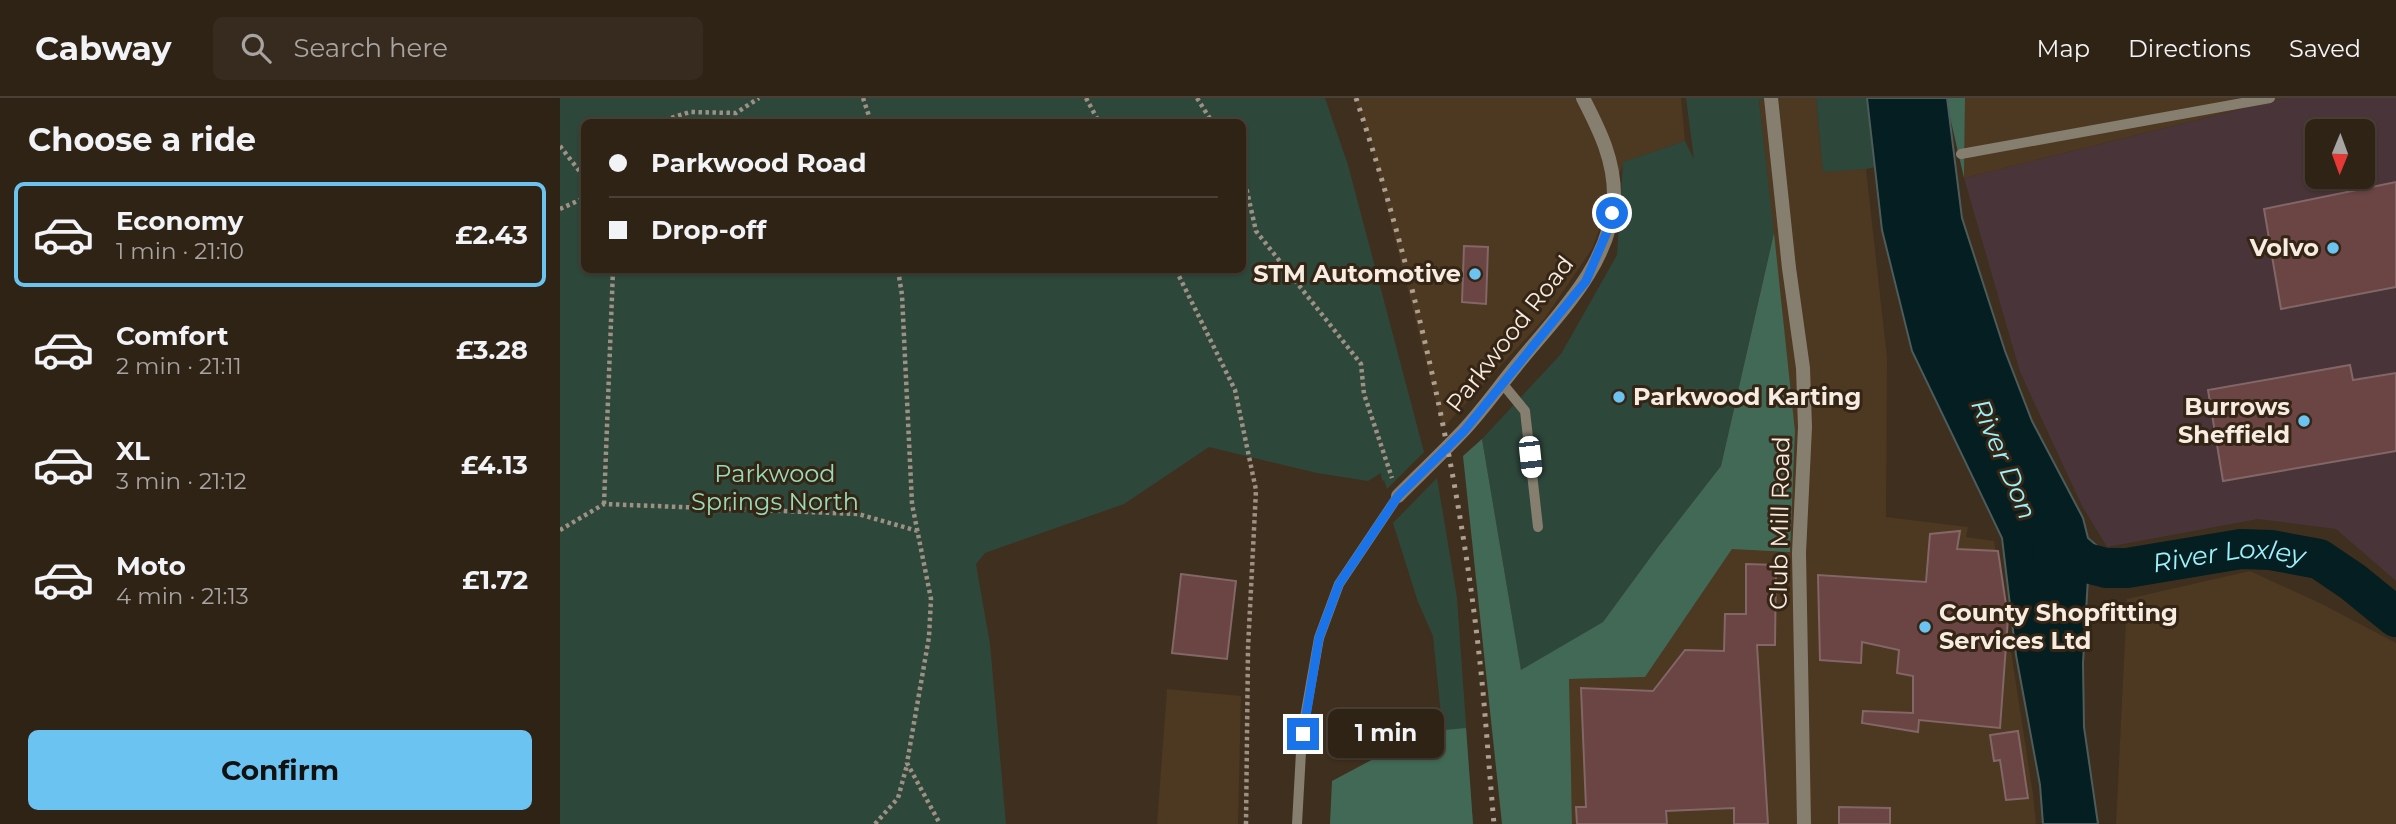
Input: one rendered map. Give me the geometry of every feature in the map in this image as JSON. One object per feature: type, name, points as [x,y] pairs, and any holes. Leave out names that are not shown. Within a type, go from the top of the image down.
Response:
[{"type":"street","name":"Parkwood Road","points":[[1398,496],[1464,431],[1586,281],[1609,227],[1614,200],[1613,171],[1603,136],[1583,98]]},
{"type":"street","name":"Club Mill Road","points":[[1771,98],[1789,268],[1803,368],[1805,427],[1799,553],[1804,824]]},
{"type":"lane","points":[[1961,154],[2270,98]]},
{"type":"lane","points":[[1502,383],[1525,411],[1538,527]]},
{"type":"lane","points":[[1297,824],[1303,734],[1319,638],[1339,584],[1398,496]]},
{"type":"path","points":[[668,119],[690,112],[736,113],[759,98]]},
{"type":"path","points":[[863,98],[871,119]]},
{"type":"path","points":[[1086,98],[1097,119]]},
{"type":"path","points":[[1197,98],[1210,119]]},
{"type":"path","points":[[560,146],[581,173]]},
{"type":"path","points":[[1246,187],[1256,231],[1361,364],[1364,394],[1398,496]]},
{"type":"path","points":[[560,209],[581,199]]},
{"type":"path","points":[[604,504],[613,273]]},
{"type":"path","points":[[875,824],[898,798],[908,763],[929,637],[931,600],[912,504],[902,295],[898,273]]},
{"type":"path","points":[[1177,273],[1235,390],[1256,490],[1248,648],[1246,824]]},
{"type":"path","points":[[560,530],[604,504],[858,514],[918,531]]},
{"type":"path","points":[[908,763],[940,824]]},
{"type":"shaded area","points":[[1355,98],[1681,98],[1685,141],[1624,162],[1592,249],[1545,318],[1443,428],[1370,140]]},
{"type":"shaded area","points":[[1816,98],[1823,171],[1866,169],[1887,358],[1886,517],[1968,527],[1966,537],[1994,541],[2036,824],[1572,824],[1568,679],[1645,677],[1732,549],[1795,431],[1759,100]]},
{"type":"shaded area","points":[[1965,98],[2285,98],[1964,178]]},
{"type":"shaded area","points":[[2285,98],[2396,98],[2396,581],[2336,529],[2258,519],[2107,547],[2082,506],[2020,372],[1964,178]]},
{"type":"shaded area","points":[[2250,571],[2324,605],[2396,643],[2396,824],[2116,824],[2127,599]]},
{"type":"shaded area","points":[[1167,689],[1241,696],[1238,824],[1157,824]]},
{"type":"green space","name":"Parkwood Springs North","points":[[560,98],[1325,98],[1348,165],[1424,452],[1387,489],[1381,473],[1368,481],[1317,473],[1209,447],[1124,504],[985,553],[976,564],[990,644],[1006,824],[560,824]]},
{"type":"green space","name":"Parkwood Karting","points":[[1686,98],[1782,98],[1759,100],[1774,233],[1721,466],[1603,622],[1521,671],[1482,439],[1561,354],[1617,255],[1623,162],[1685,141],[1694,159]]},
{"type":"green space","points":[[1816,98],[1867,98],[1875,167],[1823,172]]},
{"type":"green space","points":[[1947,98],[1965,98],[1964,178],[1947,104]]},
{"type":"green space","points":[[1774,233],[1795,431],[1790,552],[1732,549],[1645,677],[1569,679],[1572,824],[1502,824],[1463,456],[1482,439],[1521,670],[1603,622],[1721,466]]},
{"type":"green space","points":[[1437,478],[1457,598],[1473,824],[1447,774],[1433,636],[1418,602],[1393,523]]},
{"type":"green space","points":[[1466,728],[1473,824],[1330,824],[1332,781],[1424,732]]},
{"type":"water","name":"River Don","points":[[1867,98],[1947,98],[1962,218],[2005,351],[2032,421],[2083,518],[2088,538],[2103,551],[2106,578],[2088,578],[2083,663],[2084,727],[2098,824],[2043,824],[2040,785],[2016,655],[2002,538],[1912,351],[1882,230]]},
{"type":"building","name":"Volvo","points":[[2396,182],[2396,287],[2281,309],[2264,209],[2362,189],[2375,189],[2375,186]]},
{"type":"building","name":"STM Automotive","points":[[1464,246],[1488,247],[1486,304],[1462,302]]},
{"type":"building","name":"Burrows Sheffield","points":[[2350,365],[2353,380],[2396,373],[2396,451],[2223,481],[2208,390]]},
{"type":"building","name":"County Shopfitting Services Ltd","points":[[1960,531],[1957,549],[1998,551],[2008,618],[2000,728],[1919,720],[1918,732],[1862,723],[1863,711],[1913,713],[1913,676],[1897,673],[1899,650],[1862,642],[1861,663],[1820,660],[1818,575],[1926,582],[1930,534]]},
{"type":"building","points":[[1746,564],[1776,565],[1775,645],[1757,645],[1768,824],[1734,824],[1734,808],[1666,811],[1667,824],[1577,824],[1576,807],[1586,807],[1581,688],[1653,691],[1685,650],[1724,651],[1725,614],[1746,614]]},
{"type":"building","points":[[1181,574],[1236,581],[1227,659],[1172,653]]},
{"type":"building","points":[[2018,731],[2028,798],[2006,800],[2000,760],[1994,761],[1990,735]]},
{"type":"building","points":[[1839,807],[1890,808],[1890,824],[1839,824]]},
{"type":"waterway","name":"River Loxley","points":[[2052,554],[2106,568],[2127,568],[2241,549],[2271,550],[2319,559],[2396,617]]},
{"type":"railway","points":[[1356,98],[1400,243],[1451,467],[1475,617],[1494,824]]},
{"type":"place","name":"Volvo","points":[[2333,248]]},
{"type":"place","name":"STM Automotive","points":[[1475,274]]},
{"type":"place","name":"Parkwood Karting","points":[[1619,397]]},
{"type":"place","name":"Burrows Sheffield","points":[[2304,421]]},
{"type":"place","name":"County Shopfitting Services Ltd","points":[[1925,627]]},
{"type":"route","points":[[1303,734],[1319,638],[1339,584],[1398,496],[1464,431],[1586,281],[1598,256],[1612,213]]}]
